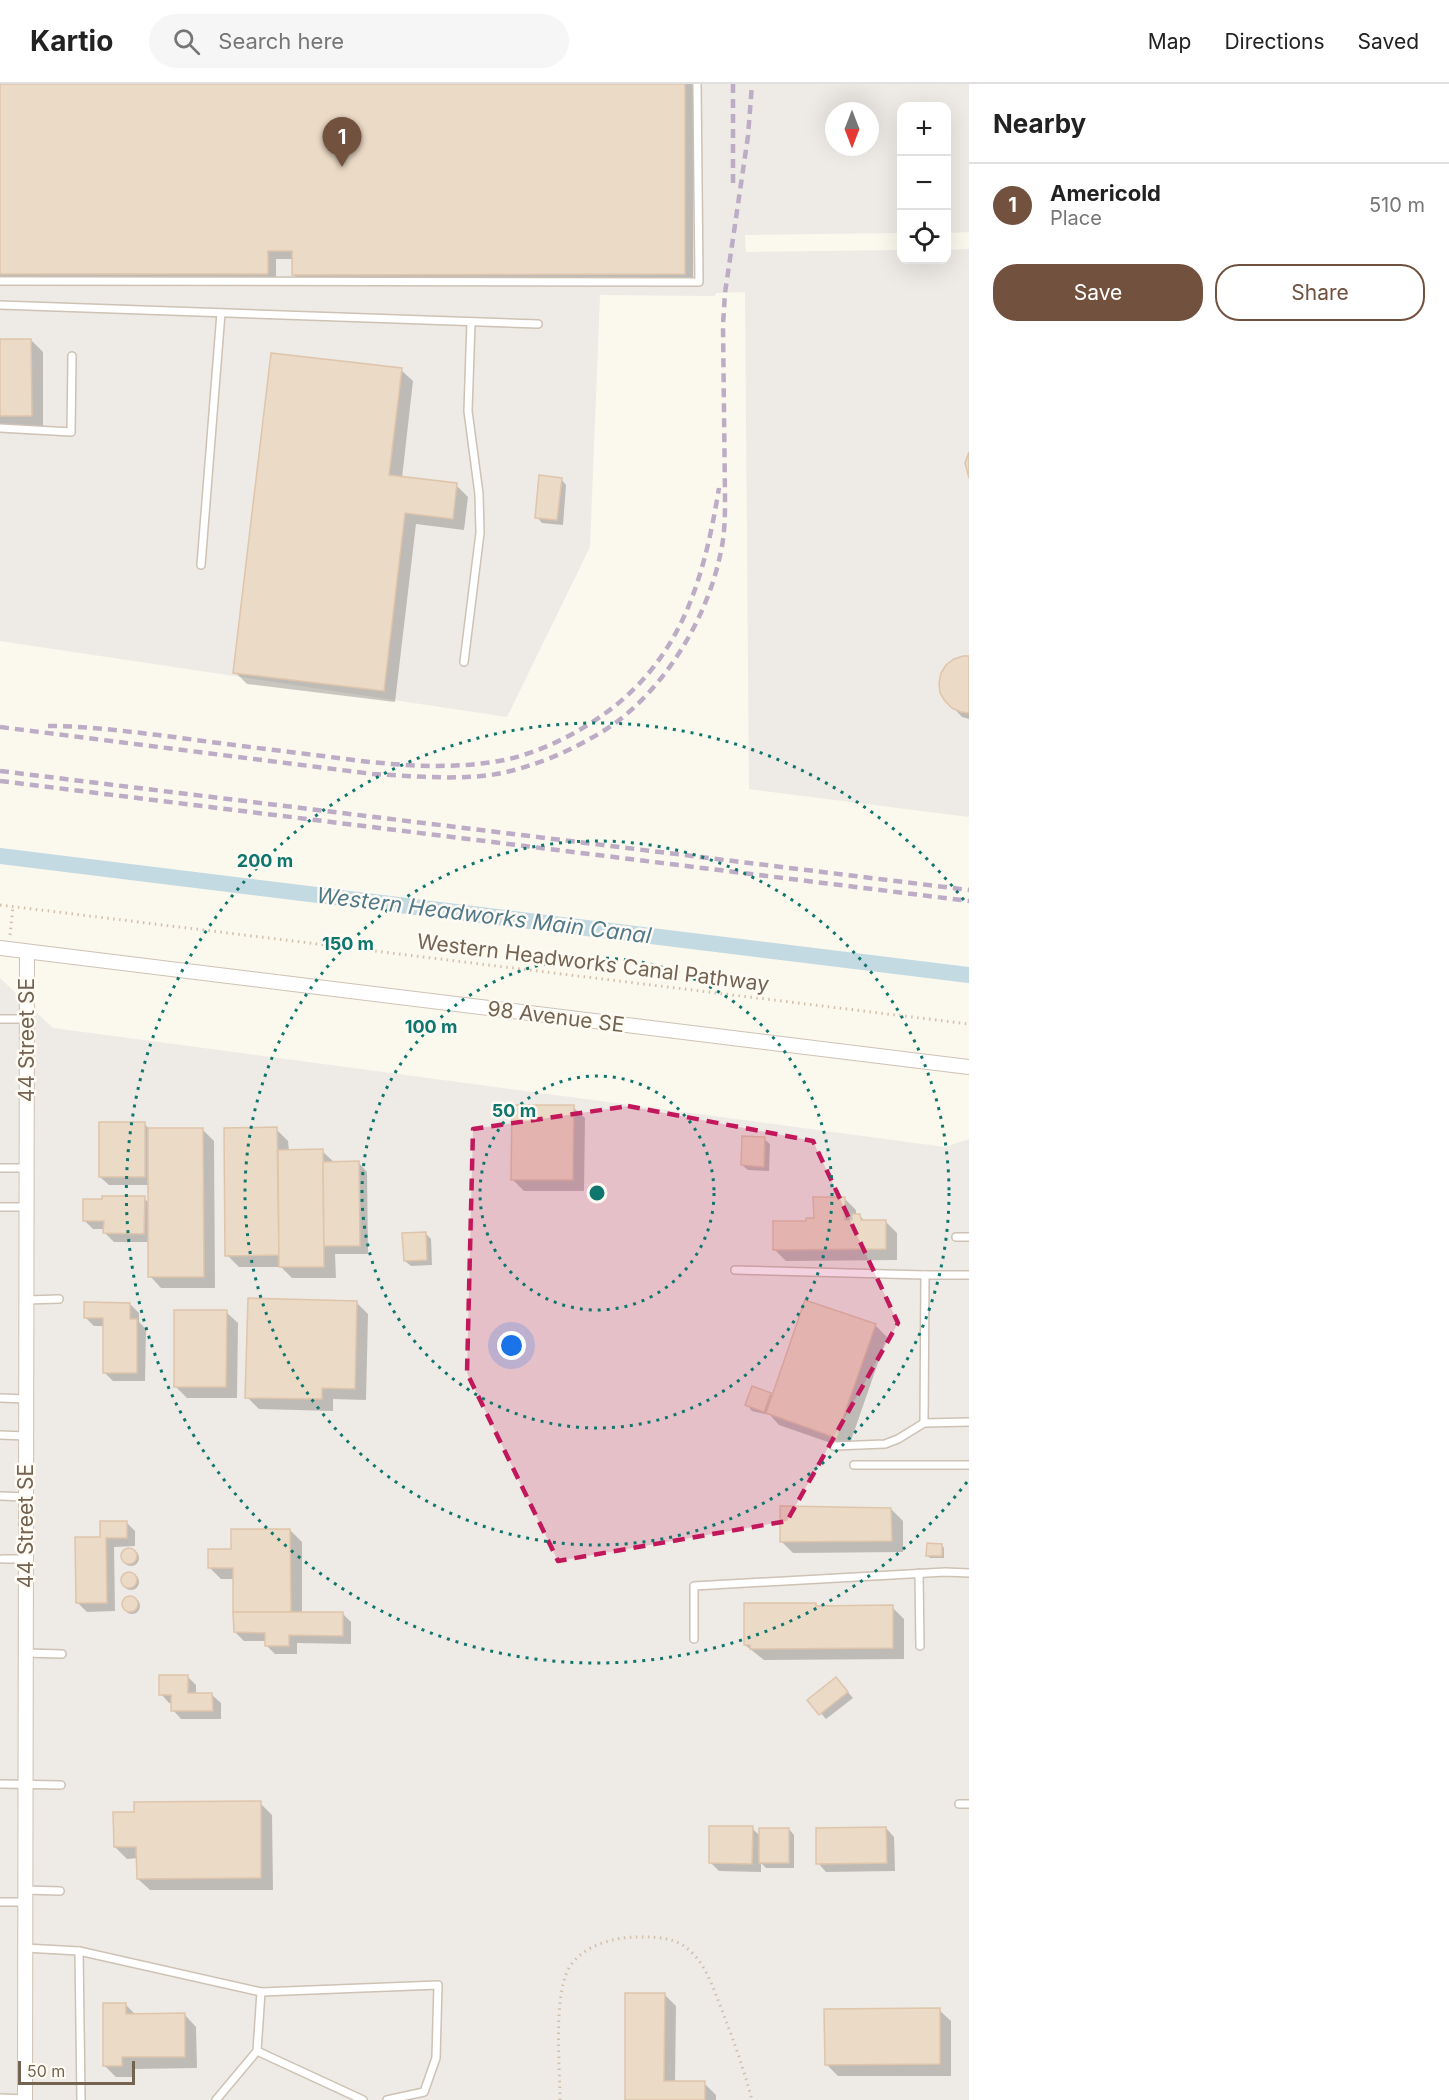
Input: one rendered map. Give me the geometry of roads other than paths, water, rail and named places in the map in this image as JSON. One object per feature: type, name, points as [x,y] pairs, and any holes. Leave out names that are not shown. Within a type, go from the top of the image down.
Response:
[{"type":"street","name":"98 Avenue SE","points":[[5,948],[969,1067]]},
{"type":"street","name":"44 Street SE","points":[[25,2099],[27,952]]},
{"type":"lane","points":[[0,281],[699,282],[697,84]]},
{"type":"lane","points":[[0,305],[538,324]]},
{"type":"lane","points":[[201,565],[221,313]]},
{"type":"lane","points":[[464,662],[480,533],[479,494],[468,411],[471,322]]},
{"type":"lane","points":[[0,428],[71,432],[72,356]]},
{"type":"lane","points":[[0,1019],[27,1019]]},
{"type":"lane","points":[[0,1168],[27,1168]]},
{"type":"lane","points":[[0,1206],[26,1207]]},
{"type":"lane","points":[[956,1237],[969,1237]]},
{"type":"lane","points":[[735,1270],[969,1275]]},
{"type":"lane","points":[[924,1423],[925,1275]]},
{"type":"lane","points":[[26,1300],[59,1299]]},
{"type":"lane","points":[[0,1398],[26,1399]]},
{"type":"lane","points":[[834,1446],[885,1444],[906,1436],[924,1423],[969,1422]]},
{"type":"lane","points":[[0,1435],[26,1436]]},
{"type":"lane","points":[[854,1465],[969,1465]]},
{"type":"lane","points":[[1,1496],[26,1497]]},
{"type":"lane","points":[[2,1558],[26,1559]]},
{"type":"lane","points":[[694,1639],[693,1586],[919,1573],[969,1573]]},
{"type":"lane","points":[[919,1573],[920,1646]]},
{"type":"lane","points":[[26,1653],[62,1654]]},
{"type":"lane","points":[[0,1784],[61,1785]]},
{"type":"lane","points":[[959,1803],[969,1804]]},
{"type":"lane","points":[[1,1902],[60,1891]]},
{"type":"lane","points":[[25,1948],[79,1951],[261,1992],[438,1984],[436,2058],[424,2092],[387,2100]]},
{"type":"lane","points":[[79,1951],[81,2100]]},
{"type":"lane","points":[[216,2100],[257,2051],[261,1992]]},
{"type":"lane","points":[[257,2051],[363,2100]]},
{"type":"lane","points":[[0,2098],[25,2099]]},
{"type":"waterway","name":"Western Headworks Main Canal","points":[[0,856],[969,975]]},
{"type":"railway","points":[[733,84],[733,189]]},
{"type":"railway","points":[[0,727],[373,774],[462,777],[506,772],[548,759],[605,730],[626,714],[646,696],[680,652],[706,602],[721,551],[725,510],[723,325],[725,293],[748,136],[752,84]]},
{"type":"railway","points":[[48,726],[127,731],[367,762],[411,765],[477,764],[499,761],[535,751],[581,729],[621,701],[646,676],[666,650],[695,590],[705,558],[719,488]]},
{"type":"railway","points":[[0,771],[969,890]]},
{"type":"railway","points":[[0,781],[969,901]]},
{"type":"place","name":"Americold","points":[[342,167]]}]
